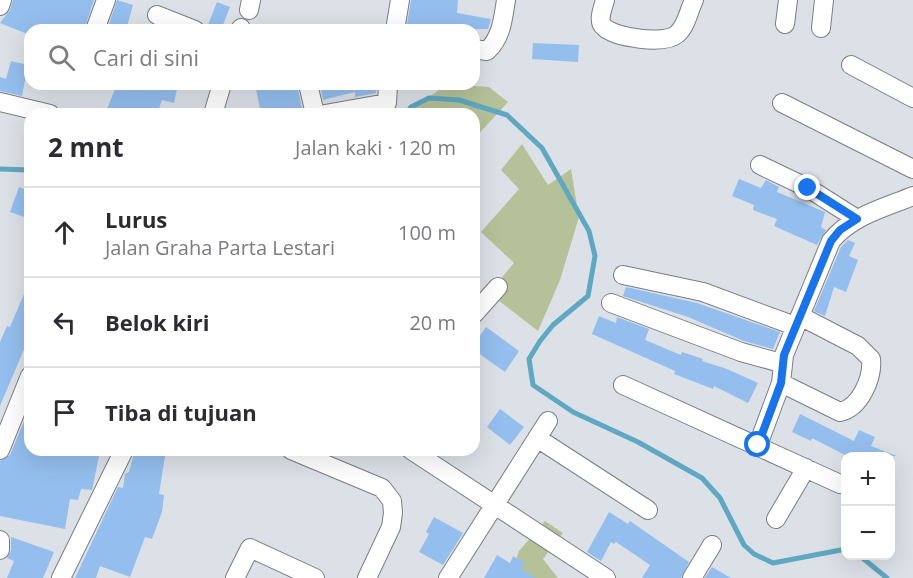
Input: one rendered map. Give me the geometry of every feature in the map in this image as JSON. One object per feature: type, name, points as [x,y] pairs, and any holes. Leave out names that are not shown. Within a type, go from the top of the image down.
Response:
[{"type":"street","points":[[0,6],[2,0]]},
{"type":"street","points":[[97,24],[105,0]]},
{"type":"street","points":[[396,24],[400,0]]},
{"type":"street","points":[[480,50],[488,51],[500,32],[506,0]]},
{"type":"street","points":[[605,0],[601,21],[604,27],[615,33],[656,41],[666,40],[678,34],[694,0]]},
{"type":"street","points":[[785,24],[788,0]]},
{"type":"street","points":[[821,28],[824,0]]},
{"type":"street","points":[[157,15],[180,24]]},
{"type":"street","points":[[851,65],[913,98]]},
{"type":"street","points":[[215,108],[220,90]]},
{"type":"street","points":[[309,90],[314,108]]},
{"type":"street","points":[[359,108],[387,103],[388,90]]},
{"type":"street","points":[[0,102],[25,108]]},
{"type":"street","points":[[782,103],[913,169]]},
{"type":"street","points":[[760,165],[808,188],[857,219]]},
{"type":"street","points":[[758,445],[781,383],[781,363],[831,241],[840,230],[857,219],[913,196]]},
{"type":"street","points":[[623,274],[703,292],[797,321],[858,346],[871,359],[871,378],[848,411],[840,412],[781,383]]},
{"type":"street","points":[[480,307],[498,287]]},
{"type":"street","points":[[611,303],[741,352],[781,363]]},
{"type":"street","points":[[623,385],[840,484]]},
{"type":"street","points":[[0,450],[7,415],[24,386]]},
{"type":"street","points":[[448,578],[493,503],[548,421]]},
{"type":"street","points":[[537,438],[648,510]]},
{"type":"street","points":[[61,578],[121,456]]},
{"type":"street","points":[[305,456],[382,488],[392,501],[391,527],[367,578]]},
{"type":"street","points":[[420,456],[606,578]]},
{"type":"street","points":[[776,519],[806,468]]},
{"type":"street","points":[[0,540],[0,550]]},
{"type":"street","points":[[692,578],[712,545]]},
{"type":"street","points":[[235,578],[250,548],[315,578]]},
{"type":"green space","points":[[480,86],[489,87],[508,102],[480,132],[480,108],[414,108],[439,90],[480,90]]},
{"type":"green space","points":[[522,144],[548,185],[571,169],[579,217],[560,280],[538,331],[489,293],[514,263],[481,232],[519,189],[501,170]]},
{"type":"green space","points":[[545,521],[563,533],[543,559],[558,578],[528,578],[512,570],[519,551]]},
{"type":"building","points":[[13,0],[94,0],[86,24],[24,24],[24,33],[0,23],[10,10]]},
{"type":"building","points":[[117,0],[133,5],[128,24],[109,24]]},
{"type":"building","points":[[411,0],[458,0],[457,13],[491,19],[488,29],[480,29],[480,24],[407,24]]},
{"type":"building","points":[[217,2],[230,7],[223,24],[208,24]]},
{"type":"building","points":[[533,43],[579,45],[578,62],[532,59]]},
{"type":"building","points":[[11,61],[24,64],[22,96],[0,91],[0,77],[6,79]]},
{"type":"building","points":[[115,90],[177,90],[174,103],[162,100],[159,108],[107,108]]},
{"type":"building","points":[[256,90],[298,90],[302,108],[260,108]]},
{"type":"building","points":[[321,90],[376,90],[376,93],[355,97],[355,92],[323,100]]},
{"type":"building","points":[[739,179],[761,188],[766,180],[779,187],[777,192],[825,212],[821,227],[826,230],[817,245],[774,226],[777,219],[753,210],[754,205],[732,196]]},
{"type":"building","points":[[19,187],[24,189],[24,217],[10,212]]},
{"type":"building","points":[[848,240],[855,243],[849,256],[858,260],[846,292],[834,287],[825,316],[814,311],[841,247]]},
{"type":"building","points":[[626,287],[697,303],[780,332],[773,349],[744,341],[688,317],[623,296]]},
{"type":"building","points":[[24,294],[24,349],[0,406],[0,342],[7,326],[10,327]]},
{"type":"building","points":[[599,316],[616,323],[617,317],[649,329],[645,340],[681,355],[682,352],[703,359],[702,361],[758,383],[748,403],[714,386],[713,389],[674,374],[675,371],[592,334]]},
{"type":"building","points":[[486,327],[519,351],[505,372],[480,354],[480,336]]},
{"type":"building","points":[[500,409],[524,427],[510,445],[487,427]]},
{"type":"building","points":[[800,414],[854,441],[859,430],[875,437],[871,446],[887,452],[841,453],[812,438],[811,441],[792,432]]},
{"type":"building","points":[[24,421],[24,456],[99,456],[92,490],[81,489],[78,500],[70,499],[65,529],[0,516],[0,461],[10,455]]},
{"type":"building","points":[[133,456],[165,456],[159,494],[164,495],[162,512],[152,539],[145,537],[130,577],[100,566],[96,578],[75,578],[118,487],[123,488],[125,474],[129,472]]},
{"type":"building","points":[[609,512],[628,524],[630,521],[689,562],[681,578],[642,578],[650,565],[616,542],[614,544],[611,542],[601,561],[587,552]]},
{"type":"building","points":[[434,517],[463,533],[443,565],[419,552],[429,534],[426,532]]},
{"type":"building","points":[[11,537],[54,552],[43,578],[7,578],[14,561],[7,558],[11,551]]},
{"type":"building","points":[[497,555],[510,563],[513,556],[525,563],[521,569],[536,578],[484,578]]},
{"type":"building","points":[[712,567],[731,578],[705,578]]},
{"type":"waterway","points":[[410,108],[429,98],[459,100],[507,115],[542,148],[589,231],[595,256],[588,296],[553,325],[540,341],[529,359],[533,385],[573,412],[638,442],[702,478],[720,498],[744,545],[754,554],[773,563],[841,550]]},
{"type":"waterway","points":[[0,169],[24,170]]},
{"type":"waterway","points":[[865,560],[887,578]]},
{"type":"route","points":[[758,445],[781,383],[781,363],[831,241],[840,230],[857,219],[808,188]]}]
